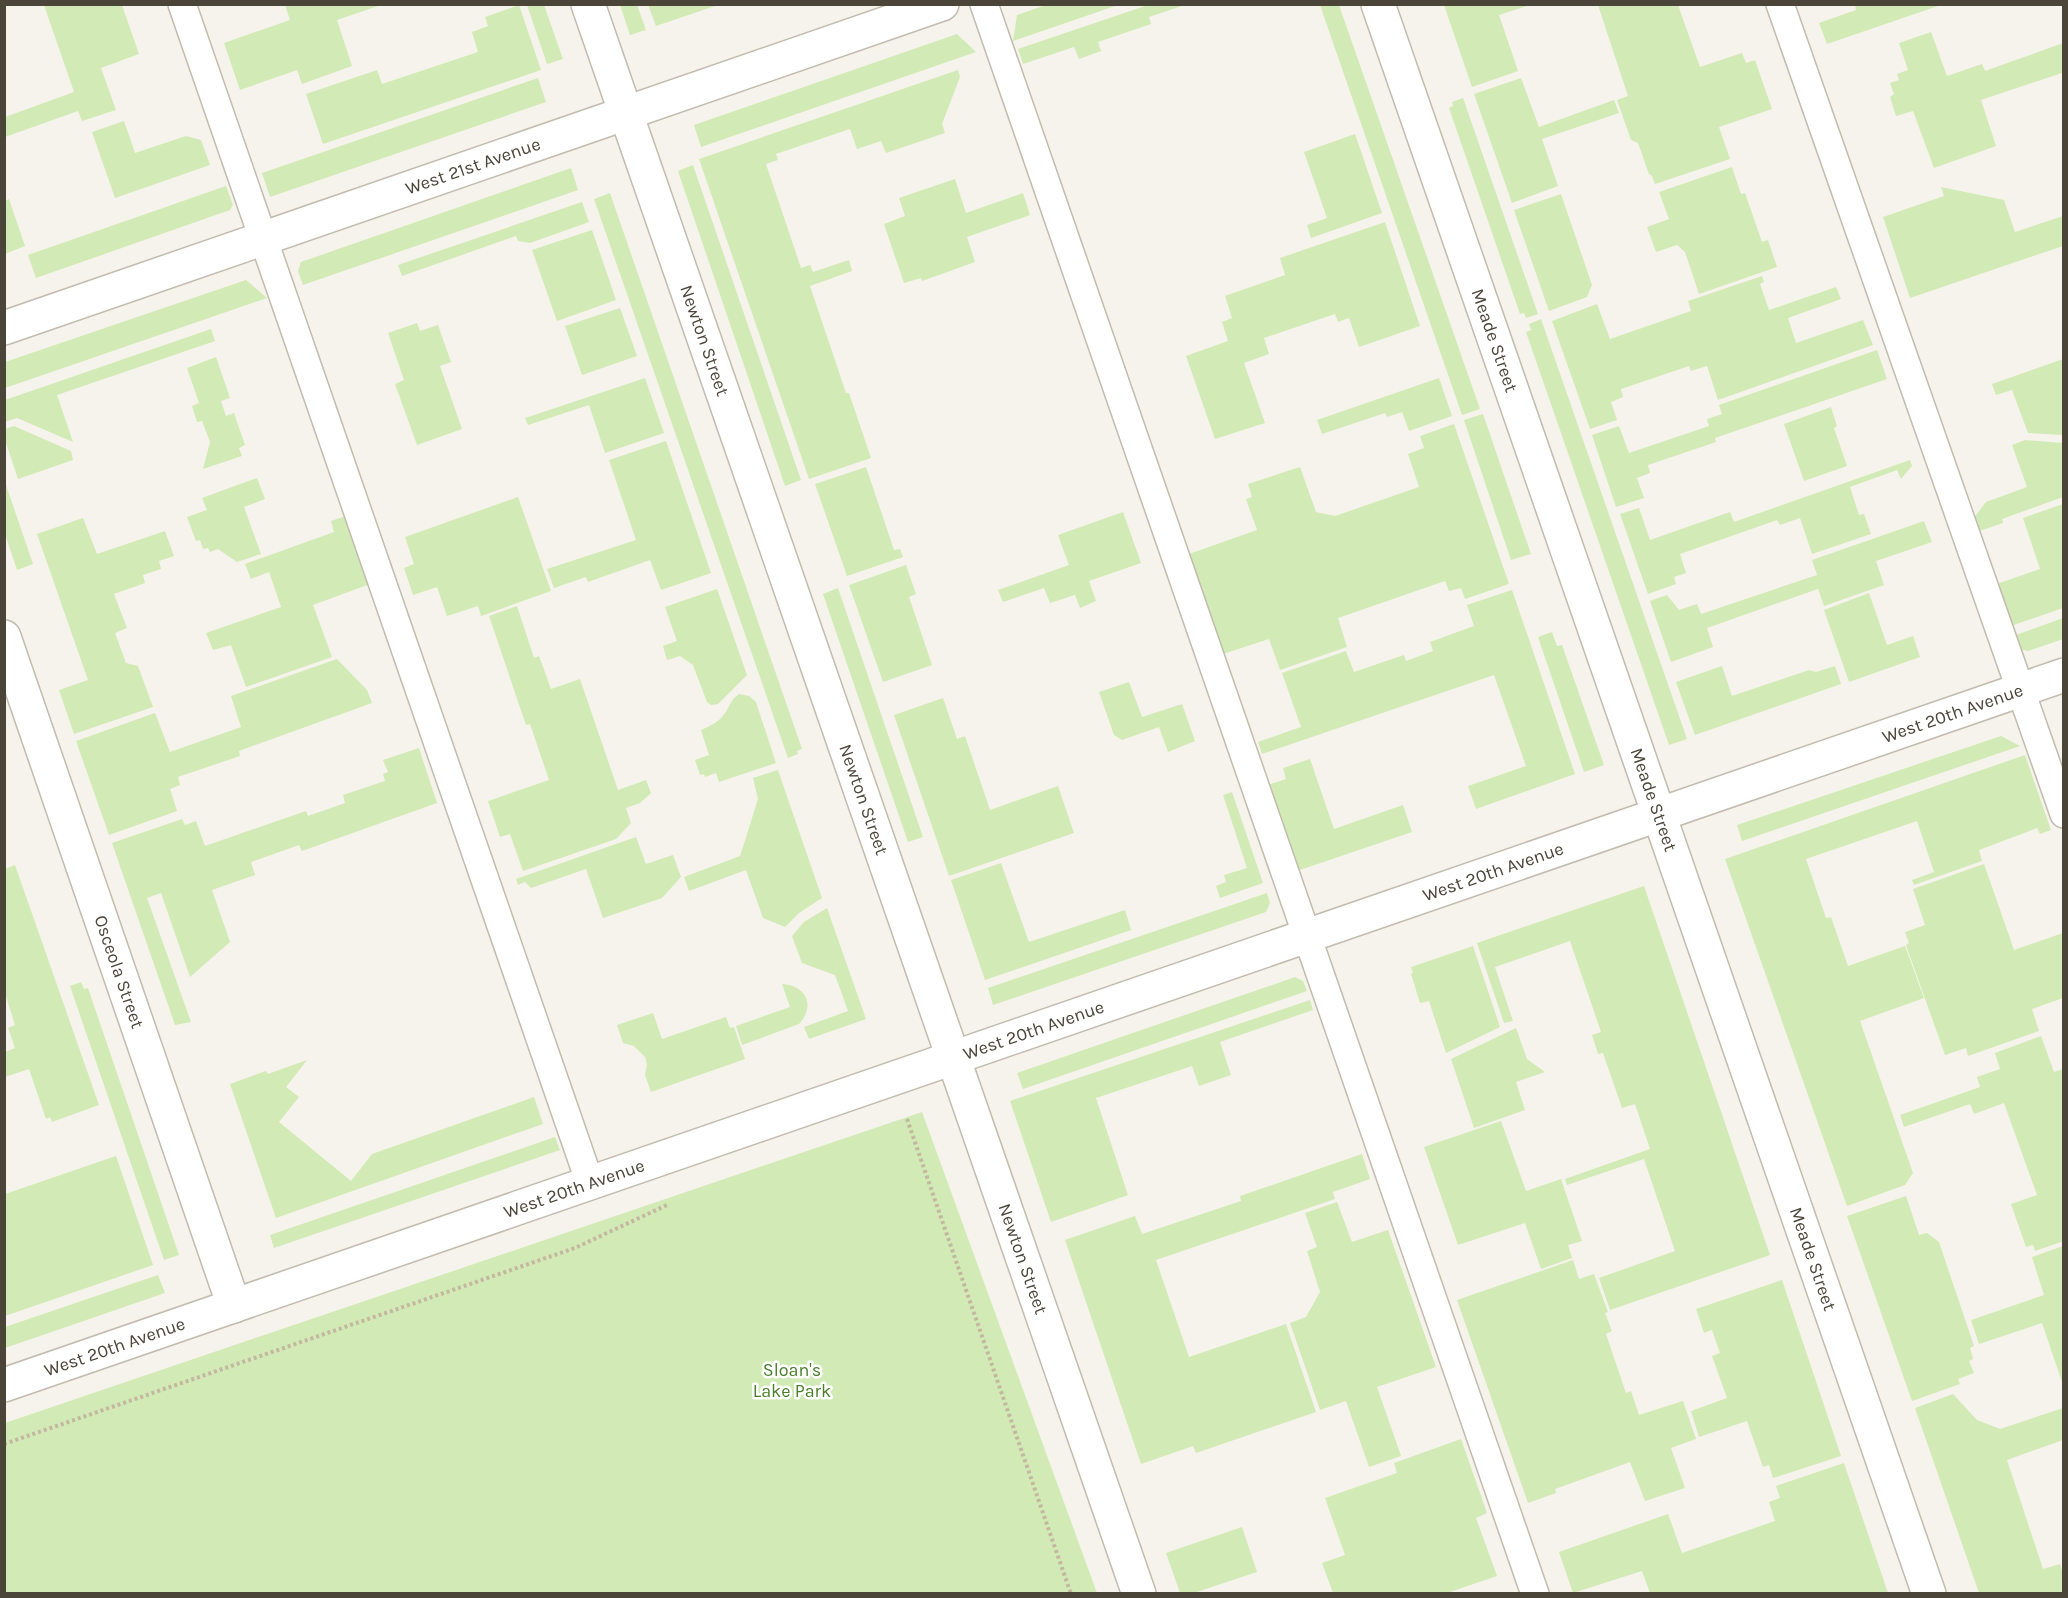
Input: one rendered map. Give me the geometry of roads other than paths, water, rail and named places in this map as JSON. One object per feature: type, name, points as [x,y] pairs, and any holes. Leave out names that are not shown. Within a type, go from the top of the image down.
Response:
[{"type":"street","name":"Newton Street","points":[[588,4],[1138,1593]]},
{"type":"street","name":"West 21st Avenue","points":[[4,328],[942,4]]},
{"type":"street","name":"Meade Street","points":[[1378,4],[1929,1593]]},
{"type":"street","name":"Osceola Street","points":[[4,637],[234,1306]]},
{"type":"street","name":"West 20th Avenue","points":[[4,1385],[2064,675]]},
{"type":"lane","points":[[182,4],[590,1183]]},
{"type":"lane","points":[[984,4],[1535,1593]]},
{"type":"lane","points":[[1780,4],[2064,814]]},
{"type":"park label","name":"Sloan's Lake Park","points":[[792,1380]]}]
